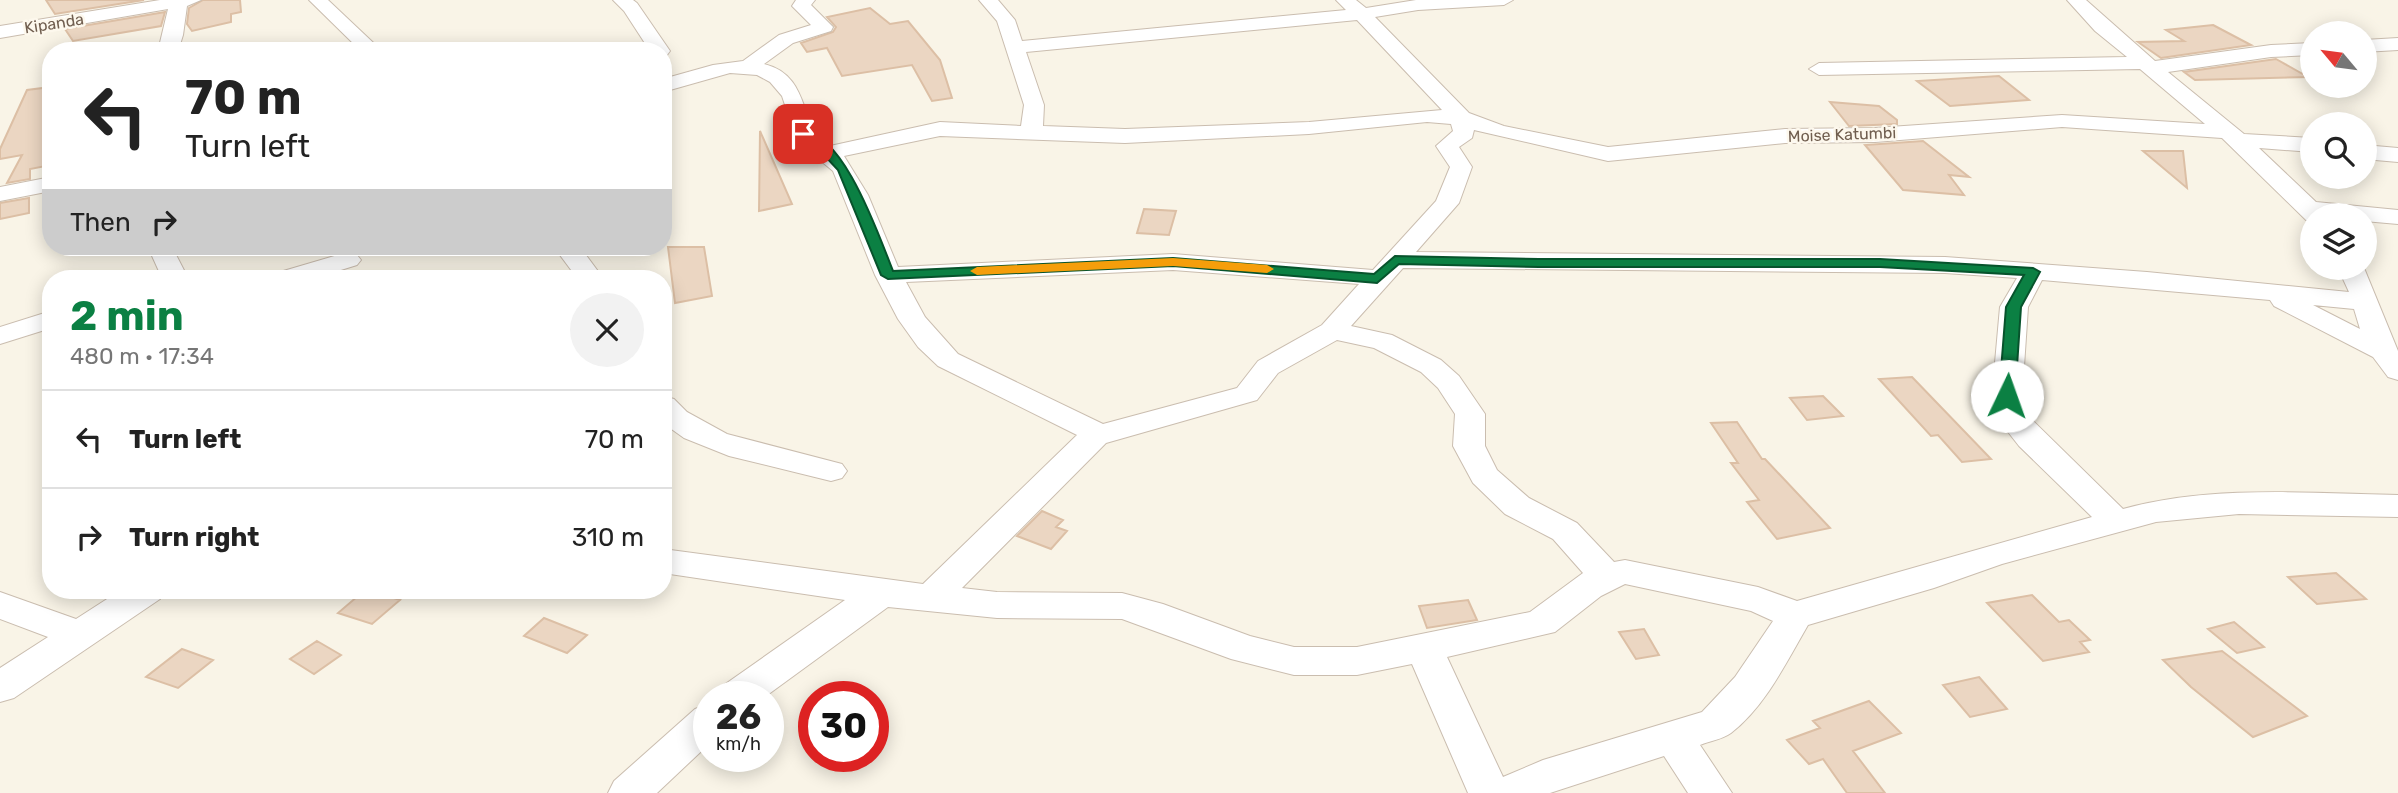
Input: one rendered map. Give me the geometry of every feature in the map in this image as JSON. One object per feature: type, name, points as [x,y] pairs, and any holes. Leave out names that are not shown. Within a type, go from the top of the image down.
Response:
[{"type":"street","points":[[318,0],[362,42]]},
{"type":"street","points":[[622,0],[631,7],[654,42]]},
{"type":"street","points":[[672,83],[750,65],[780,42],[824,27],[801,6],[806,0]]},
{"type":"street","points":[[988,0],[1003,13],[1034,105],[1031,133]]},
{"type":"street","points":[[1015,47],[1354,7],[1504,0]]},
{"type":"street","points":[[2076,0],[2102,27],[2233,136],[2303,203]]},
{"type":"street","points":[[171,42],[185,1]]},
{"type":"street","name":"Kipanda","points":[[0,32],[185,1]]},
{"type":"street","points":[[932,597],[1093,437],[1247,394],[1268,367],[1310,346],[1332,331],[1447,203],[1461,167],[1447,146],[1464,133],[1461,118],[1354,7]]},
{"type":"street","points":[[2377,45],[2398,44]]},
{"type":"street","points":[[1819,69],[2147,65],[2300,50]]},
{"type":"street","points":[[672,65],[687,79]]},
{"type":"street","points":[[750,65],[765,69],[785,86],[794,103],[803,134],[829,153],[843,169],[888,275],[919,331],[948,360],[1083,424],[1090,428],[1093,437]]},
{"type":"street","points":[[829,153],[921,131],[1125,136],[1309,128],[1427,116],[1461,118]]},
{"type":"street","name":"Moise Katumbi","points":[[1461,118],[1499,131],[1608,154],[1785,135],[1875,135],[2062,121],[2112,121],[2300,144]]},
{"type":"street","points":[[2377,153],[2398,155]]},
{"type":"street","points":[[0,194],[42,186]]},
{"type":"street","points":[[2377,216],[2398,217]]},
{"type":"street","points":[[315,270],[348,260]]},
{"type":"street","points":[[888,275],[1173,262],[1386,269],[1539,263],[1880,263],[2033,272],[2365,302]]},
{"type":"street","points":[[2033,272],[2014,307],[2007,396],[2009,415],[2030,439],[2117,522]]},
{"type":"street","points":[[2356,280],[2365,302],[2372,332],[2390,361]]},
{"type":"street","points":[[2268,292],[2390,361]]},
{"type":"street","points":[[0,336],[42,322]]},
{"type":"street","points":[[1332,331],[1382,341],[1431,366],[1449,382],[1469,414],[1469,446],[1484,476],[1498,492],[1517,506],[1565,531],[1606,576]]},
{"type":"street","points":[[672,416],[685,426],[724,442],[831,471]]},
{"type":"street","points":[[672,563],[881,593],[997,605],[1122,606],[1150,613],[1244,649],[1294,661],[1357,661],[1542,622],[1606,576],[1625,572],[1758,600],[1795,615],[1922,579],[1992,555],[2156,511],[2217,504],[2325,502],[2398,506]]},
{"type":"street","points":[[759,681],[881,593]]},
{"type":"street","points":[[0,687],[133,599]]},
{"type":"street","points":[[0,605],[79,634]]},
{"type":"street","points":[[1511,793],[1543,776],[1715,724],[1726,715],[1775,648],[1795,615]]},
{"type":"street","points":[[1424,648],[1489,793]]},
{"type":"street","points":[[629,793],[693,735]]},
{"type":"street","points":[[1672,736],[1711,793]]},
{"type":"building","points":[[46,0],[144,0],[55,14]]},
{"type":"building","points":[[203,0],[240,0],[241,12],[231,14],[231,22],[192,31],[187,24],[189,8]]},
{"type":"building","points":[[870,8],[890,24],[908,21],[940,60],[952,98],[932,101],[912,65],[842,76],[827,48],[807,52],[801,43],[833,32],[836,27],[827,17]]},
{"type":"building","points":[[165,12],[161,26],[73,41],[65,29]]},
{"type":"building","points":[[2213,25],[2251,45],[2161,58],[2138,42],[2184,41],[2166,30]]},
{"type":"building","points":[[2276,59],[2300,72],[2300,77],[2195,80],[2184,72]]},
{"type":"building","points":[[1999,76],[2029,100],[1950,106],[1917,81]]},
{"type":"building","points":[[42,88],[42,167],[30,169],[30,179],[7,183],[22,155],[0,159],[0,149],[27,90]]},
{"type":"building","points":[[1830,102],[1879,106],[1897,120],[1897,124],[1849,126]]},
{"type":"building","points":[[760,131],[792,204],[759,211]]},
{"type":"building","points":[[1923,141],[1969,177],[1949,175],[1964,195],[1903,190],[1865,145]]},
{"type":"building","points":[[2143,151],[2183,151],[2187,188]]},
{"type":"building","points":[[29,198],[29,213],[0,219],[0,203]]},
{"type":"building","points":[[1144,209],[1176,211],[1169,235],[1137,233]]},
{"type":"building","points":[[672,247],[704,247],[712,296],[675,303],[669,256],[672,256]]},
{"type":"building","points":[[1912,377],[1991,459],[1962,462],[1938,435],[1931,436],[1879,379]]},
{"type":"building","points":[[1823,396],[1843,416],[1807,420],[1790,398]]},
{"type":"building","points":[[1737,422],[1762,459],[1765,459],[1830,528],[1777,539],[1747,502],[1759,500],[1731,463],[1738,463],[1711,423]]},
{"type":"building","points":[[1042,511],[1063,520],[1056,527],[1067,531],[1051,549],[1017,536]]},
{"type":"building","points":[[2336,573],[2366,599],[2317,604],[2288,577]]},
{"type":"building","points":[[2032,595],[2059,622],[2069,620],[2090,640],[2080,642],[2089,652],[2043,661],[1987,603]]},
{"type":"building","points":[[354,599],[400,600],[372,624],[338,613]]},
{"type":"building","points":[[1468,600],[1477,620],[1427,628],[1419,606]]},
{"type":"building","points":[[544,618],[587,635],[567,653],[524,636]]},
{"type":"building","points":[[2234,622],[2264,647],[2237,653],[2208,629]]},
{"type":"building","points":[[1644,629],[1659,655],[1636,659],[1619,632]]},
{"type":"building","points":[[317,641],[341,655],[314,674],[290,659]]},
{"type":"building","points":[[182,649],[213,660],[178,688],[146,677]]},
{"type":"building","points":[[2222,651],[2307,716],[2253,737],[2191,687],[2163,660]]},
{"type":"building","points":[[1979,677],[2007,709],[1970,717],[1943,685]]},
{"type":"building","points":[[1869,701],[1901,733],[1853,751],[1885,793],[1847,793],[1823,759],[1809,764],[1787,740],[1820,728],[1813,721]]},
{"type":"slow traffic","points":[[977,271],[1173,262],[1267,269]]},
{"type":"route","points":[[803,134],[829,153],[843,169],[888,275],[1173,262],[1377,278],[1395,260],[1484,263],[1880,263],[2033,272],[2014,307],[2007,396]]}]
